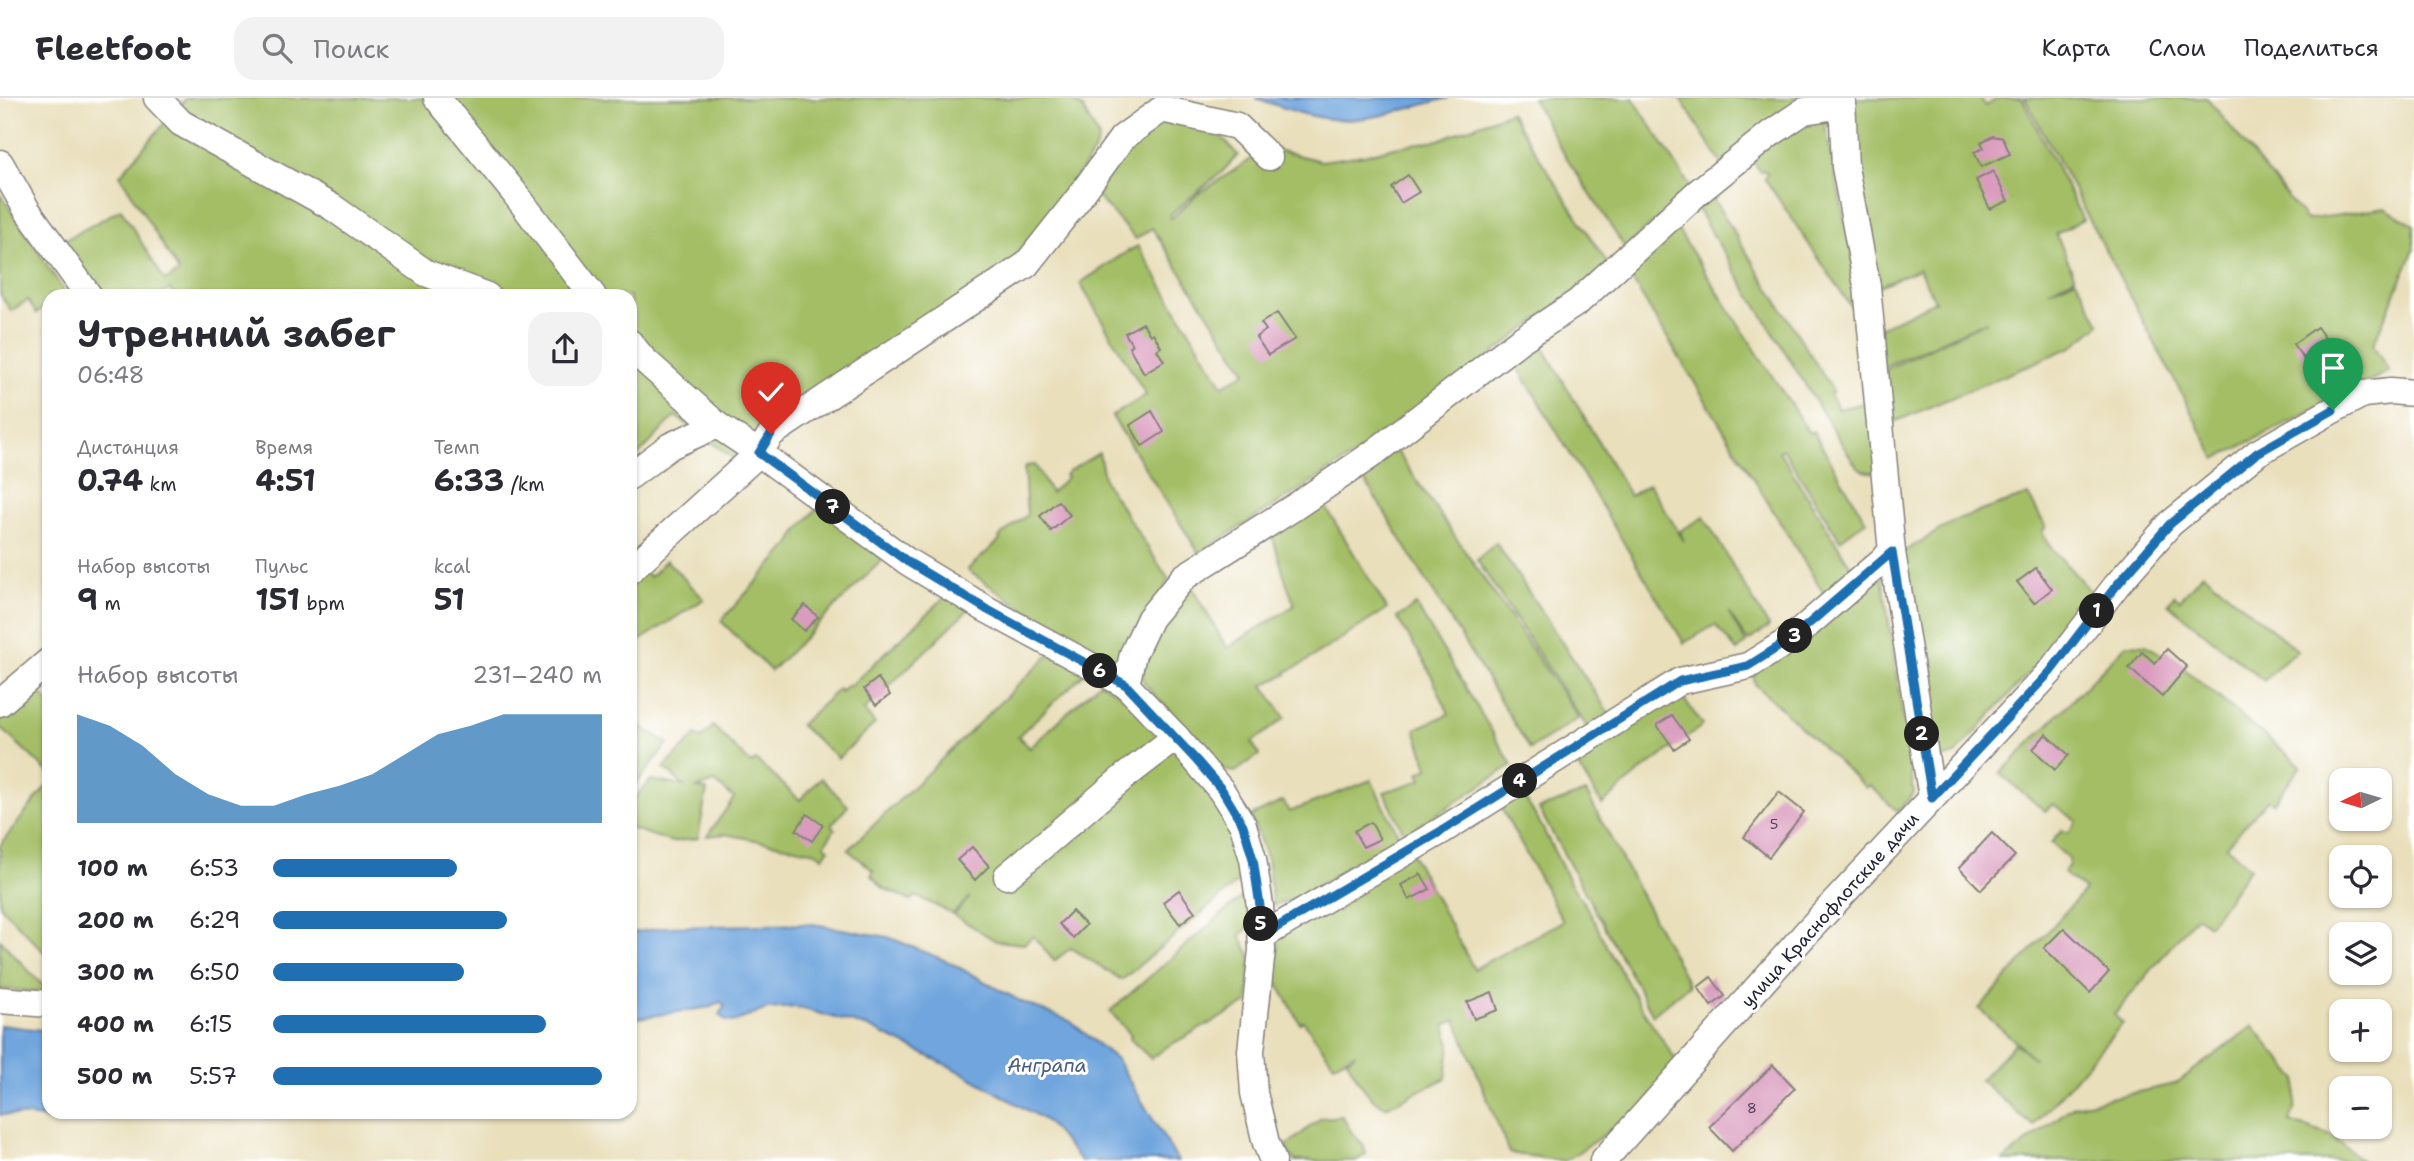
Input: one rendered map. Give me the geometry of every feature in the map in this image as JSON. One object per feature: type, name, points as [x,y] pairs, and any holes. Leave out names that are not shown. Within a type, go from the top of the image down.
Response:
[{"type":"street","points":[[157,98],[181,123],[332,207],[426,273],[468,289]]},
{"type":"street","points":[[437,98],[588,289]]},
{"type":"street","points":[[1126,685],[1133,654],[1150,618],[1184,577],[1293,509],[1371,455],[1519,341],[1578,302],[1698,192],[1770,134],[1804,111],[1842,101],[1845,167],[1867,286],[1892,552],[1932,798]]},
{"type":"street","points":[[637,564],[759,453],[771,434],[1026,265],[1122,138],[1162,109],[1237,126],[1269,157]]},
{"type":"street","points":[[0,163],[27,210],[84,289]]},
{"type":"street","points":[[637,352],[717,425],[908,562],[986,609],[1126,685],[1222,790],[1243,825],[1253,859],[1260,906],[1262,950],[1251,1051],[1254,1093],[1273,1161]]},
{"type":"street","name":"улица Краснофлотские дачи","points":[[1603,1161],[1807,932],[2050,672],[2116,586],[2170,524],[2257,453],[2333,410],[2363,394],[2391,391],[2414,393]]},
{"type":"street","points":[[637,471],[670,446],[717,425]]},
{"type":"street","points":[[1262,936],[1443,830],[1680,681],[1748,666],[1791,639],[1892,552]]},
{"type":"street","points":[[0,703],[42,667]]},
{"type":"street","points":[[1007,876],[1124,777],[1176,737]]},
{"type":"street","points":[[0,1000],[42,1003]]},
{"type":"green space","points":[[186,98],[1070,98],[1083,109],[1099,138],[1094,152],[1043,224],[1009,263],[736,460],[675,416],[637,457],[637,289],[82,289],[54,246],[121,209],[165,281],[179,272],[120,175]]},
{"type":"green space","points":[[1532,98],[1633,98],[1692,189],[1625,248],[1559,146]]},
{"type":"green space","points":[[1680,98],[1811,98],[1723,166]]},
{"type":"green space","points":[[1846,98],[1980,98],[1985,106],[1999,98],[2022,98],[2083,220],[2056,234],[2075,277],[2049,291],[2076,279],[2100,324],[2072,347],[1887,425],[1882,371],[1987,321],[1881,368],[1877,329],[1935,301],[1919,269],[1872,289]]},
{"type":"green space","points":[[2025,98],[2207,98],[2306,220],[2385,208],[2414,225],[2414,250],[2373,345],[2389,371],[2216,459]]},
{"type":"green space","points":[[1510,112],[1609,266],[1380,439],[1199,553],[1112,416],[1146,395],[1080,283],[1138,246],[1223,386],[1246,372],[1152,228],[1136,239],[1091,190],[1114,139],[1180,116],[1222,137],[1238,155],[1222,172],[1169,215],[1171,218],[1198,194],[1262,152],[1277,150],[1321,161],[1364,155],[1439,140]]},
{"type":"green space","points":[[1822,112],[1856,273],[1858,317],[1765,179],[1768,173],[1763,170],[1761,172],[1751,158]]},
{"type":"green space","points":[[1709,192],[1833,391],[1830,394],[1838,409],[1870,402],[1876,472],[1861,469],[1850,457],[1703,219],[1695,204]]},
{"type":"green space","points":[[0,194],[63,289],[42,289],[42,309],[36,313],[28,300],[11,311],[0,294]]},
{"type":"green space","points":[[1674,224],[1809,433],[1813,431],[1866,521],[1840,540],[1783,449],[1779,451],[1855,573],[1824,594],[1624,267]]},
{"type":"green space","points":[[1538,338],[1630,496],[1649,484],[1684,541],[1680,531],[1704,517],[1769,627],[1748,641],[1728,612],[1746,643],[1737,651],[1715,625],[1684,643],[1510,354]]},
{"type":"green space","points":[[1393,446],[1579,718],[1530,749],[1359,471]]},
{"type":"green space","points":[[1099,453],[1105,482],[1169,580],[1114,668],[967,570],[1000,540],[999,537],[1027,515],[1026,466],[1035,465],[1051,493],[1067,477],[1065,475],[1069,471]]},
{"type":"green space","points":[[2028,495],[2046,527],[2042,532],[2048,544],[2092,593],[2079,609],[2082,613],[1955,755],[1937,760],[1900,554],[1958,519]]},
{"type":"green space","points":[[1321,499],[1387,609],[1286,672],[1287,674],[1263,685],[1285,718],[1252,742],[1259,755],[1235,772],[1223,770],[1144,683],[1141,672],[1154,627],[1189,582],[1227,648],[1295,605],[1272,536],[1282,532],[1285,522]]},
{"type":"green space","points":[[817,508],[883,559],[771,671],[721,621],[791,543]]},
{"type":"green space","points":[[1496,543],[1612,718],[1671,682],[1703,725],[1636,775],[1602,805],[1564,743],[1589,730],[1477,560]]},
{"type":"green space","points":[[666,560],[704,599],[637,642],[637,568],[639,566],[650,577]]},
{"type":"green space","points":[[2203,573],[2298,651],[2264,681],[2168,604],[2174,595],[2180,600]]},
{"type":"green space","points":[[1882,575],[1914,793],[1898,812],[1869,785],[1866,788],[1755,684],[1752,667]]},
{"type":"green space","points":[[946,596],[969,609],[864,710],[875,724],[838,758],[800,725],[839,689],[841,692],[848,684],[850,686]]},
{"type":"green space","points":[[1416,605],[1512,765],[1405,835],[1384,792],[1422,780],[1419,773],[1428,768],[1415,729],[1449,714],[1427,666],[1397,618]]},
{"type":"green space","points":[[2127,644],[2146,645],[2181,666],[2301,766],[2273,803],[2268,799],[2226,846],[2250,868],[2209,925],[2196,916],[2114,1015],[2123,1023],[2033,1126],[1980,1080],[2015,1043],[2035,1059],[1979,1009],[2085,890],[2063,873],[2069,865],[2068,858],[2051,843],[2062,830],[2068,833],[2077,821],[2053,804],[2045,811],[2000,774]]},
{"type":"green space","points":[[1052,652],[1086,672],[1018,736],[1030,748],[1100,682],[1123,696],[1210,784],[1250,872],[1122,980],[1071,948],[1054,961],[1033,936],[1024,944],[996,941],[954,915],[970,897],[953,914],[916,896],[911,901],[883,888],[871,875],[874,871],[848,850]]},
{"type":"green space","points":[[28,682],[42,695],[42,766],[0,727],[0,705]]},
{"type":"green space","points":[[637,724],[668,743],[637,782]]},
{"type":"green space","points":[[713,726],[751,764],[756,760],[800,800],[821,778],[848,806],[832,824],[835,829],[824,845],[829,848],[823,857],[816,852],[725,834],[707,836],[734,798],[715,782],[697,788],[707,790],[698,838],[672,842],[637,830],[637,795],[651,780],[684,786],[664,768],[696,735],[701,739]]},
{"type":"green space","points":[[1371,780],[1399,836],[1301,896],[1273,906],[1267,859],[1251,816],[1283,801],[1289,812]]},
{"type":"green space","points":[[1514,780],[1641,1007],[1676,1060],[1642,1109],[1565,1161],[1509,1153],[1456,1020],[1445,1025],[1450,1045],[1446,1078],[1386,1107],[1368,1093],[1347,1060],[1356,1053],[1334,1064],[1303,1021],[1300,1023],[1276,980],[1279,926],[1410,850],[1474,969],[1563,921],[1493,793]]},
{"type":"green space","points":[[42,792],[42,950],[0,906],[0,845]]},
{"type":"green space","points":[[1586,792],[1689,985],[1653,1015],[1539,809]]},
{"type":"green space","points":[[1256,885],[1257,919],[1240,936],[1251,957],[1248,1003],[1168,1046],[1151,1059],[1129,1038],[1131,1035],[1110,1011]]},
{"type":"green space","points":[[0,940],[42,985],[42,992],[0,989]]},
{"type":"green space","points":[[2253,1026],[2297,1079],[2295,1107],[2290,1122],[2329,1135],[2329,1139],[2336,1139],[2362,1161],[2003,1161],[2073,1106],[2175,1084]]},
{"type":"green space","points":[[1342,1116],[1363,1145],[1366,1154],[1356,1161],[1295,1161],[1285,1147],[1321,1118]]},
{"type":"water","points":[[1255,98],[1449,98],[1374,117],[1344,120],[1311,116]]},
{"type":"water","name":"Анграпа","points":[[813,924],[888,937],[949,962],[1022,1002],[1070,1021],[1117,1060],[1178,1161],[1081,1161],[1046,1121],[961,1072],[868,1027],[796,1007],[767,1009],[734,1022],[726,1021],[720,1015],[725,1005],[720,1002],[711,1007],[637,1018],[637,932],[666,927]]},
{"type":"water","points":[[0,1025],[42,1030],[42,1118],[0,1115]]},
{"type":"building","points":[[1993,136],[2003,138],[2010,154],[1981,167],[1974,152],[1984,148],[1981,142]]},
{"type":"building","points":[[1993,171],[2008,201],[1990,209],[1976,180]]},
{"type":"building","points":[[1408,175],[1419,192],[1401,203],[1391,187]]},
{"type":"building","points":[[1277,313],[1295,339],[1268,355],[1256,337],[1266,330],[1261,323]]},
{"type":"building","points":[[1143,323],[1161,347],[1157,350],[1164,361],[1144,373],[1129,347],[1132,345],[1125,333]]},
{"type":"building","points":[[2317,327],[2337,355],[2313,372],[2293,344]]},
{"type":"building","points":[[1152,411],[1164,432],[1142,446],[1130,425]]},
{"type":"building","points":[[1058,501],[1070,515],[1051,531],[1040,516]]},
{"type":"building","points":[[2036,568],[2052,589],[2034,603],[2017,582]]},
{"type":"building","points":[[805,605],[818,617],[804,631],[791,619]]},
{"type":"building","points":[[2167,649],[2187,667],[2162,697],[2129,668],[2142,652],[2155,663]]},
{"type":"building","points":[[878,678],[890,695],[876,705],[864,689]]},
{"type":"building","points":[[1672,715],[1689,739],[1674,749],[1657,725]]},
{"type":"building","points":[[2046,734],[2069,755],[2055,770],[2033,749]]},
{"type":"building","points":[[1779,792],[1804,812],[1769,857],[1744,837]]},
{"type":"building","points":[[807,814],[823,825],[812,841],[796,830]]},
{"type":"building","points":[[1371,822],[1380,839],[1363,847],[1354,831]]},
{"type":"building","points":[[1992,833],[2015,856],[1981,890],[1959,868]]},
{"type":"building","points":[[972,847],[989,866],[975,880],[957,860]]},
{"type":"building","points":[[1421,874],[1430,889],[1409,900],[1401,885]]},
{"type":"building","points":[[1179,890],[1195,912],[1180,924],[1163,902]]},
{"type":"building","points":[[1072,911],[1086,925],[1073,938],[1059,924]]},
{"type":"building","points":[[2064,928],[2109,972],[2090,993],[2044,948]]},
{"type":"building","points":[[1711,977],[1725,996],[1711,1006],[1698,987]]},
{"type":"building","points":[[1492,992],[1498,1010],[1474,1019],[1467,1002]]},
{"type":"building","points":[[1773,1065],[1795,1088],[1732,1151],[1709,1127]]},
{"type":"route","points":[[771,434],[759,453],[908,562],[986,609],[1126,685],[1222,790],[1243,825],[1253,859],[1262,936],[1443,830],[1680,681],[1748,666],[1791,639],[1892,552],[1932,798],[2050,672],[2116,586],[2170,524],[2257,453],[2333,410]]}]
